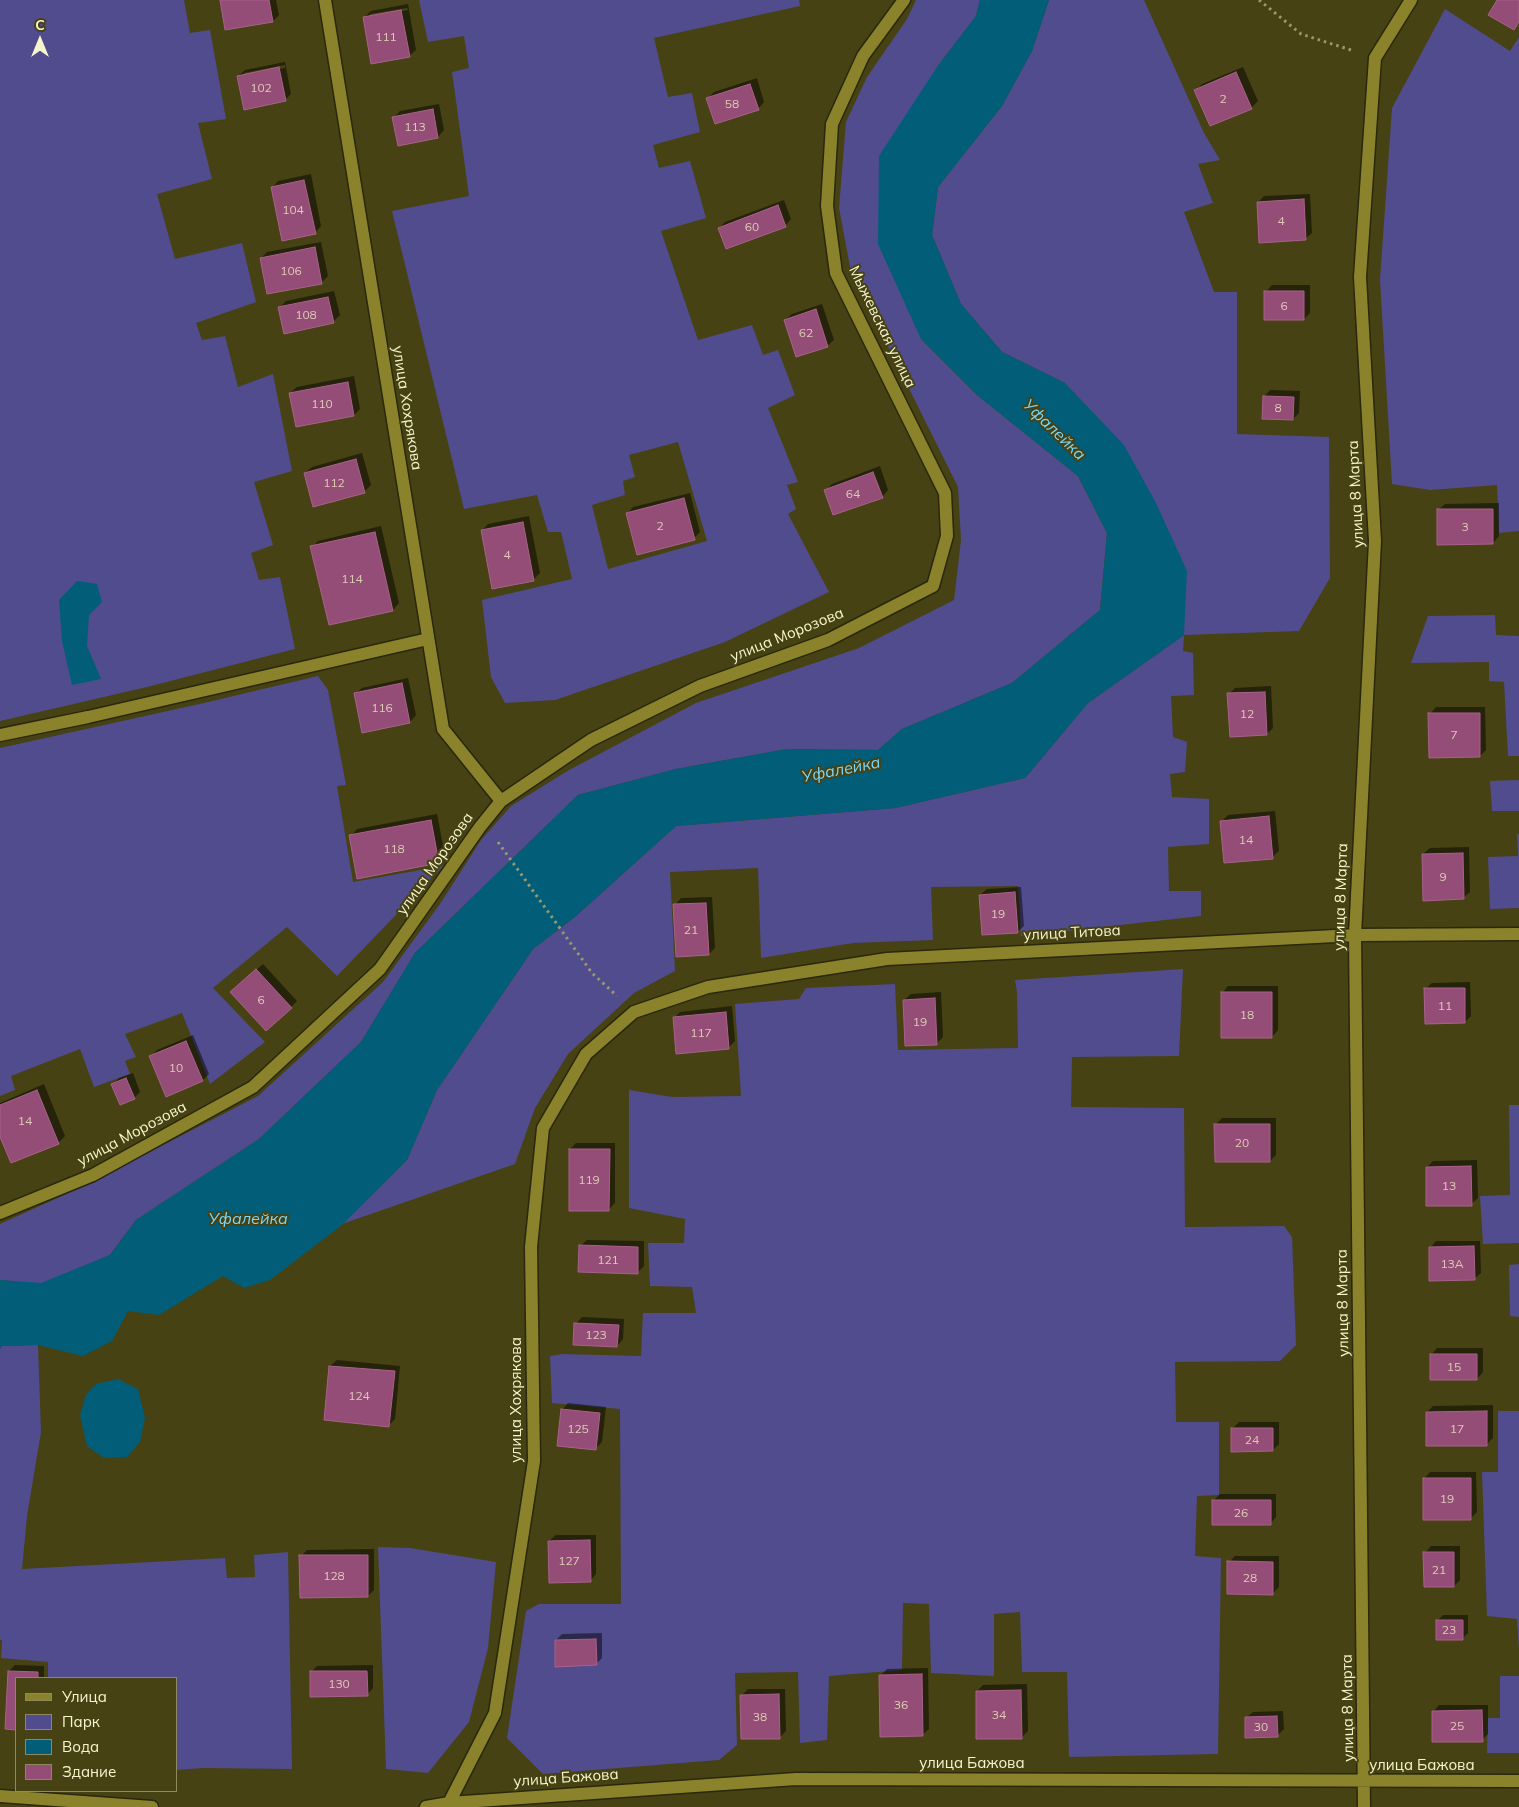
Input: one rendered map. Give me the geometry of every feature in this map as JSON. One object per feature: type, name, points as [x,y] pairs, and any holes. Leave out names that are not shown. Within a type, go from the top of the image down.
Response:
[{"type":"street","name":"улица Хохрякова","points":[[325,0],[443,729],[501,801]]},
{"type":"street","name":"Мыжевская улица","points":[[904,0],[863,56],[832,124],[827,206],[836,274],[946,493],[947,536],[933,586]]},
{"type":"street","name":"улица 8 Марта","points":[[1364,1807],[1355,935],[1376,541],[1360,277],[1375,58],[1411,0]]},
{"type":"street","name":"улица Морозова","points":[[0,1212],[93,1175],[253,1087],[380,969],[480,827],[501,801],[591,740],[700,686],[828,640],[933,586]]},
{"type":"street","points":[[0,735],[97,715],[428,639]]},
{"type":"street","name":"улица Титова","points":[[634,1012],[708,987],[887,959],[1355,935],[1519,934]]},
{"type":"street","name":"улица Хохрякова","points":[[449,1805],[495,1713],[534,1461],[532,1247],[543,1128],[586,1054],[634,1012]]},
{"type":"street","name":"улица Бажова","points":[[426,1807],[796,1779],[1519,1782]]},
{"type":"street","points":[[0,1796],[152,1807]]},
{"type":"path","points":[[1259,0],[1301,34],[1375,58]]},
{"type":"path","points":[[499,843],[592,973],[634,1012]]},
{"type":"green space","points":[[0,0],[184,0],[190,33],[210,30],[226,119],[198,123],[212,179],[157,194],[175,259],[242,243],[256,302],[196,323],[202,340],[225,336],[238,387],[273,374],[292,471],[254,482],[273,545],[251,553],[259,580],[280,577],[295,649],[147,687],[0,721]]},
{"type":"green space","points":[[419,0],[799,0],[800,6],[654,38],[668,97],[692,93],[700,132],[653,145],[659,168],[690,161],[706,218],[661,231],[698,340],[752,325],[763,355],[778,350],[795,395],[768,408],[798,482],[787,485],[796,509],[788,514],[829,592],[725,642],[555,700],[505,703],[491,677],[482,600],[572,579],[561,532],[548,532],[537,495],[464,509],[392,211],[469,196],[452,72],[469,68],[464,36],[428,42]],"holes":[[[678,442],[707,541],[608,569],[592,505],[625,495],[623,481],[635,477],[629,455]]]},
{"type":"green space","points":[[916,0],[980,0],[976,16],[937,67],[921,339],[977,395],[1078,476],[1107,533],[1100,610],[1012,683],[902,729],[878,750],[787,749],[676,769],[578,795],[415,953],[361,1042],[259,1139],[136,1220],[110,1255],[41,1284],[0,1280],[0,1224],[84,1186],[258,1096],[383,982],[440,904],[481,840],[511,806],[569,770],[696,703],[859,648],[954,600],[961,540],[958,487],[851,272],[839,208],[846,122],[867,77],[907,19]]},
{"type":"green space","points":[[1049,0],[1144,0],[1204,133],[1220,160],[1198,164],[1213,203],[1184,212],[1214,292],[1237,292],[1237,434],[1329,437],[1330,578],[1299,631],[1184,635],[1065,383],[1002,352],[961,304],[932,235],[938,187],[1002,106],[1032,51]]},
{"type":"green space","points":[[1445,9],[1510,51],[1519,37],[1519,531],[1499,533],[1497,485],[1430,490],[1392,484],[1380,280],[1392,108]]},
{"type":"green space","points":[[1495,615],[1496,635],[1519,636],[1519,756],[1508,756],[1504,682],[1489,681],[1489,662],[1411,663],[1428,616]]},
{"type":"green space","points":[[1184,635],[1183,651],[1193,653],[1194,695],[1171,696],[1173,737],[1187,742],[1185,772],[1170,774],[1172,797],[1209,799],[1209,844],[1168,847],[1169,891],[1201,891],[1201,916],[1021,936],[1018,886],[931,887],[933,940],[853,943],[761,958],[758,868],[670,872],[675,971],[634,993],[568,1054],[535,1108],[515,1164],[342,1224],[407,1160],[437,1090],[533,949],[576,916],[676,826],[895,808],[1025,778],[1088,703]]},
{"type":"green space","points":[[318,676],[328,690],[346,785],[337,786],[353,882],[443,866],[337,976],[287,927],[213,988],[265,1042],[210,1084],[182,1013],[125,1034],[136,1057],[125,1061],[130,1074],[94,1087],[80,1049],[11,1076],[15,1090],[0,1096],[0,748]]},
{"type":"green space","points":[[1519,780],[1519,811],[1492,811],[1490,781]]},
{"type":"green space","points":[[1517,834],[1519,834],[1519,908],[1490,909],[1488,857],[1518,856]]},
{"type":"green space","points":[[1183,969],[1179,1056],[1072,1057],[1071,1107],[1184,1108],[1185,1227],[1284,1226],[1292,1237],[1296,1345],[1280,1361],[1175,1362],[1176,1422],[1219,1422],[1219,1495],[1197,1496],[1195,1556],[1221,1558],[1218,1754],[1069,1757],[1067,1672],[1022,1672],[1020,1612],[994,1614],[994,1676],[931,1673],[929,1604],[903,1603],[902,1670],[829,1676],[827,1740],[800,1743],[798,1672],[735,1673],[737,1745],[719,1760],[543,1774],[507,1738],[526,1611],[539,1604],[621,1604],[620,1409],[552,1403],[550,1356],[562,1354],[641,1356],[643,1313],[696,1313],[692,1287],[650,1286],[648,1243],[684,1243],[685,1219],[629,1208],[629,1090],[672,1097],[741,1096],[735,1004],[799,999],[806,988],[895,984],[898,1050],[1018,1048],[1015,980]]},
{"type":"green space","points":[[1509,1105],[1519,1105],[1519,1243],[1483,1244],[1480,1196],[1510,1195]]},
{"type":"green space","points":[[1519,1264],[1519,1317],[1510,1316],[1509,1265]]},
{"type":"green space","points":[[38,1345],[41,1432],[27,1516],[22,1569],[225,1558],[227,1578],[255,1577],[254,1555],[288,1552],[292,1769],[204,1768],[178,1770],[178,1677],[48,1677],[48,1662],[1,1658],[0,1349],[2,1346]]},
{"type":"green space","points":[[1498,1411],[1519,1411],[1519,1651],[1517,1619],[1487,1616],[1482,1472],[1498,1472]]},
{"type":"green space","points":[[378,1547],[410,1548],[496,1562],[488,1648],[469,1722],[428,1773],[386,1769]]},
{"type":"green space","points":[[1500,1676],[1519,1676],[1519,1753],[1487,1753],[1488,1718],[1500,1718]]},
{"type":"water","name":"Уфалейка","points":[[980,0],[1049,0],[1032,51],[1002,106],[938,187],[932,235],[961,304],[1002,352],[1065,383],[1124,445],[1156,503],[1187,571],[1184,635],[1088,703],[1025,778],[895,808],[676,826],[576,916],[533,949],[437,1090],[407,1160],[342,1225],[270,1280],[244,1288],[223,1276],[159,1315],[128,1311],[112,1341],[83,1356],[38,1345],[2,1346],[0,1349],[0,1280],[41,1283],[110,1255],[136,1220],[259,1139],[361,1042],[415,953],[578,795],[676,769],[787,749],[878,750],[902,729],[1012,683],[1100,610],[1107,533],[1078,476],[977,395],[921,339],[878,244],[879,156],[937,67],[976,16]]},
{"type":"water","points":[[77,581],[97,584],[102,602],[89,615],[87,646],[101,679],[72,685],[62,641],[59,600]]},
{"type":"water","points":[[118,1379],[138,1389],[145,1418],[140,1442],[127,1457],[104,1458],[87,1446],[80,1415],[86,1395],[96,1384]]},
{"type":"building","points":[[220,0],[269,0],[273,22],[225,30]]},
{"type":"building","points":[[1497,0],[1519,0],[1519,22],[1514,30],[1488,15]]},
{"type":"building","points":[[401,10],[410,57],[371,64],[363,17]]},
{"type":"building","points":[[279,67],[286,101],[244,110],[237,76]]},
{"type":"building","points":[[1236,72],[1252,109],[1210,126],[1194,90]]},
{"type":"building","points":[[750,84],[759,110],[715,124],[706,98]]},
{"type":"building","points":[[433,109],[438,138],[398,146],[392,117]]},
{"type":"building","points":[[304,180],[316,234],[282,241],[271,187]]},
{"type":"building","points":[[1304,199],[1306,240],[1259,243],[1257,202]]},
{"type":"building","points":[[778,205],[786,227],[726,249],[718,228]]},
{"type":"building","points":[[315,247],[322,284],[267,294],[260,258]]},
{"type":"building","points":[[1264,291],[1304,291],[1304,320],[1264,320]]},
{"type":"building","points":[[328,297],[334,323],[284,334],[278,307]]},
{"type":"building","points":[[816,309],[828,347],[796,357],[784,320]]},
{"type":"building","points":[[348,382],[354,416],[296,427],[289,393]]},
{"type":"building","points":[[1263,396],[1294,397],[1293,420],[1262,419]]},
{"type":"building","points":[[356,459],[365,493],[313,507],[304,473]]},
{"type":"building","points":[[873,472],[883,498],[833,515],[824,490]]},
{"type":"building","points":[[684,498],[695,540],[637,555],[626,513]]},
{"type":"building","points":[[1437,509],[1493,509],[1493,544],[1437,545]]},
{"type":"building","points":[[523,522],[534,581],[492,589],[481,530]]},
{"type":"building","points":[[375,532],[393,611],[329,625],[310,546]]},
{"type":"building","points":[[402,683],[410,723],[362,733],[354,693]]},
{"type":"building","points":[[1265,692],[1267,735],[1230,737],[1227,693]]},
{"type":"building","points":[[1428,713],[1480,713],[1480,757],[1429,758]]},
{"type":"building","points":[[1269,816],[1273,859],[1224,863],[1220,821]]},
{"type":"building","points":[[431,820],[439,863],[357,879],[349,835]]},
{"type":"building","points":[[1463,853],[1464,899],[1423,901],[1422,854]]},
{"type":"building","points":[[1015,892],[1018,933],[982,935],[979,895]]},
{"type":"building","points":[[706,903],[709,955],[676,957],[673,904]]},
{"type":"building","points":[[256,969],[292,1008],[266,1031],[230,992]]},
{"type":"building","points":[[1424,988],[1465,988],[1465,1023],[1425,1024]]},
{"type":"building","points":[[1221,992],[1272,992],[1272,1038],[1221,1038]]},
{"type":"building","points":[[935,998],[937,1045],[905,1046],[903,1000]]},
{"type":"building","points":[[726,1012],[729,1049],[676,1054],[673,1017]]},
{"type":"building","points":[[186,1041],[203,1081],[166,1097],[149,1056]]},
{"type":"building","points":[[126,1078],[135,1099],[120,1105],[111,1084]]},
{"type":"building","points":[[37,1090],[59,1144],[11,1163],[0,1137],[0,1105]]},
{"type":"building","points":[[1214,1124],[1270,1124],[1270,1162],[1215,1162]]},
{"type":"building","points":[[569,1149],[610,1149],[609,1211],[569,1211]]},
{"type":"building","points":[[1471,1166],[1472,1206],[1426,1206],[1426,1167]]},
{"type":"building","points":[[579,1245],[638,1247],[638,1274],[578,1272]]},
{"type":"building","points":[[1474,1246],[1475,1280],[1429,1281],[1429,1247]]},
{"type":"building","points":[[574,1323],[619,1325],[617,1347],[573,1345]]},
{"type":"building","points":[[1430,1354],[1477,1354],[1477,1380],[1430,1380]]},
{"type":"building","points":[[329,1366],[395,1371],[389,1427],[324,1420]]},
{"type":"building","points":[[561,1409],[600,1413],[596,1450],[557,1446]]},
{"type":"building","points":[[1487,1411],[1487,1446],[1426,1446],[1426,1412]]},
{"type":"building","points":[[1231,1428],[1273,1428],[1273,1451],[1231,1452]]},
{"type":"building","points":[[1423,1478],[1471,1478],[1471,1520],[1423,1520]]},
{"type":"building","points":[[1212,1500],[1271,1500],[1271,1525],[1212,1525]]},
{"type":"building","points":[[590,1540],[591,1582],[549,1583],[548,1541]]},
{"type":"building","points":[[1423,1552],[1454,1552],[1454,1587],[1424,1587]]},
{"type":"building","points":[[299,1555],[368,1555],[368,1597],[300,1598]]},
{"type":"building","points":[[1227,1561],[1273,1562],[1273,1595],[1227,1594]]},
{"type":"building","points":[[1436,1620],[1463,1620],[1463,1640],[1436,1640]]},
{"type":"building","points":[[596,1639],[597,1665],[555,1667],[555,1640]]},
{"type":"building","points":[[8,1671],[38,1672],[38,1677],[15,1677],[15,1730],[5,1729]]},
{"type":"building","points":[[310,1671],[367,1671],[368,1696],[310,1697]]},
{"type":"building","points":[[922,1674],[923,1736],[880,1737],[879,1675]]},
{"type":"building","points":[[1021,1690],[1022,1739],[976,1739],[976,1691]]},
{"type":"building","points":[[779,1694],[780,1739],[741,1739],[740,1695]]},
{"type":"building","points":[[1482,1710],[1483,1742],[1432,1742],[1432,1711]]},
{"type":"building","points":[[1277,1716],[1278,1737],[1245,1738],[1245,1717]]}]
